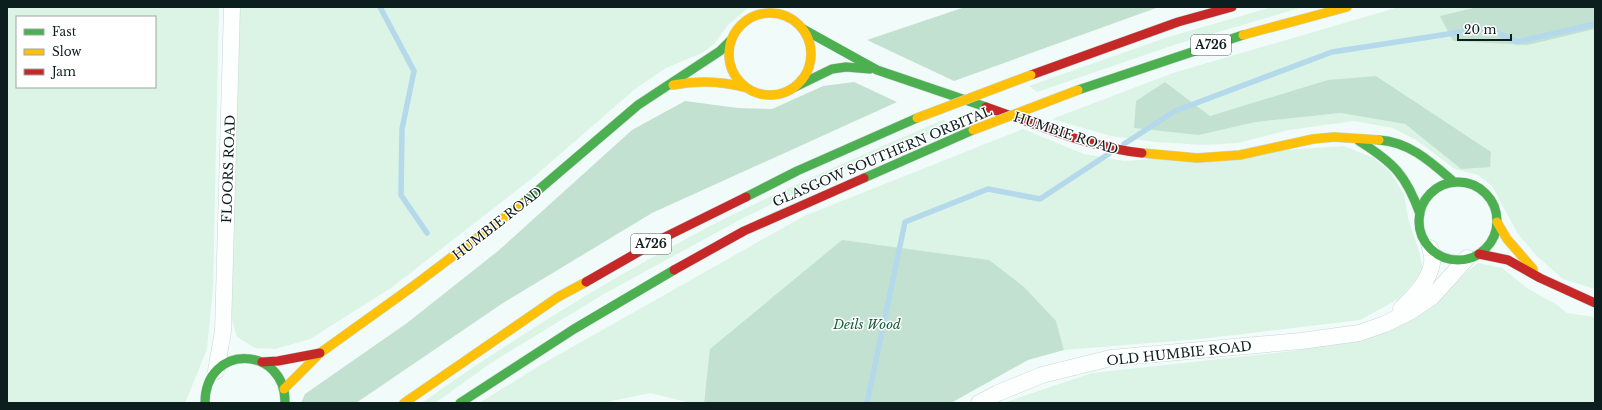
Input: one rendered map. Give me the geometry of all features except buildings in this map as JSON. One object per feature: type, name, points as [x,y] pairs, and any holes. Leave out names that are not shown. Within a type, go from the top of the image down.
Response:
[{"type":"main road","name":"GLASGOW SOUTHERN ORBITAL","points":[[404,403],[558,297],[661,239],[797,171],[917,118],[1031,75],[1178,22],[1232,7]]},
{"type":"main road","name":"GLASGOW SOUTHERN ORBITAL","points":[[460,403],[574,329],[686,263],[744,231],[973,130],[1078,90],[1294,19],[1347,7]]},
{"type":"main road","points":[[762,13],[779,14],[792,19],[803,29],[809,41],[811,59],[806,73],[792,88],[781,93],[770,95],[758,93],[747,88],[738,80],[731,68],[728,55],[730,41],[737,29],[749,18],[762,13]]},
{"type":"main road","name":"HUMBIE ROAD","points":[[803,29],[877,70],[1092,143],[1122,151],[1198,158],[1240,155],[1313,139],[1334,137],[1383,140],[1405,145],[1428,160],[1454,182]]},
{"type":"main road","name":"HUMBIE ROAD","points":[[284,389],[320,353],[412,288],[511,213],[638,105],[720,51],[730,41]]},
{"type":"main road","name":"HUMBIE ROAD","points":[[792,88],[832,69],[846,67],[877,70]]},
{"type":"main road","name":"HUMBIE ROAD","points":[[668,86],[700,81],[725,82],[747,88]]},
{"type":"main road","points":[[1355,138],[1396,167],[1414,196],[1420,214],[1420,226],[1423,238],[1430,248],[1438,254],[1447,258],[1457,259],[1473,256],[1493,256],[1508,260],[1540,278],[1595,303]]},
{"type":"main road","points":[[1420,214],[1424,202],[1432,192],[1442,185],[1454,182],[1465,182],[1484,192],[1492,201],[1496,211],[1497,222],[1494,234],[1488,245],[1473,256]]},
{"type":"main road","points":[[1497,222],[1507,239],[1540,278]]},
{"type":"main road","name":"HUMBIE ROAD","points":[[262,362],[278,361],[320,353]]},
{"type":"main road","points":[[198,403],[205,392],[209,380],[216,370],[226,363],[238,359],[250,358],[262,362],[272,368],[280,378],[284,389],[285,403]]},
{"type":"main road","points":[[205,392],[205,403]]},
{"type":"street","name":"FLOORS ROAD","points":[[216,370],[223,331],[232,7]]},
{"type":"street","points":[[1385,324],[1417,293],[1428,277],[1432,262],[1430,248]]},
{"type":"street","points":[[1385,324],[1432,297],[1473,256]]},
{"type":"street","name":"OLD HUMBIE ROAD","points":[[979,403],[998,393],[1042,375],[1111,358],[1301,341],[1359,333],[1385,324]]},
{"type":"street","name":"FLOORS ROAD","points":[[223,331],[238,359]]},
{"type":"green space","points":[[7,7],[219,7],[213,288],[207,349],[186,401],[183,403],[7,403]]},
{"type":"green space","points":[[239,7],[749,7],[728,25],[714,44],[702,53],[666,68],[635,89],[535,176],[391,288],[310,339],[275,349],[255,348],[237,337],[230,313]]},
{"type":"green space","points":[[965,7],[1159,7],[954,81],[867,40]]},
{"type":"green space","points":[[1272,7],[1303,7],[1174,45],[1037,92],[1029,86],[1165,38]]},
{"type":"green space","points":[[1399,7],[1477,7],[1441,16],[1528,45],[1595,29],[1595,289],[1563,279],[1537,256],[1518,234],[1492,186],[1478,175],[1455,169],[1416,140],[1393,128],[1354,121],[1289,130],[1238,143],[1205,145],[1156,142],[1111,136],[1052,119],[1173,73]],"holes":[[[1376,76],[1461,169],[1405,124],[1340,113],[1256,122],[1199,135],[1165,82],[1210,116]]]},
{"type":"green space","points":[[1477,7],[1595,7],[1595,29],[1528,45],[1453,41],[1440,16]]},
{"type":"green space","points":[[1376,76],[1491,152],[1490,167],[1461,169],[1405,124],[1340,113],[1256,122],[1199,135],[1134,128],[1136,101],[1165,82],[1210,116],[1328,80]]},
{"type":"green space","points":[[854,82],[897,102],[652,213],[503,303],[356,403],[301,403],[305,394],[407,323],[498,251],[632,130],[685,101],[738,108],[772,109],[823,86]]},
{"type":"green space","points":[[943,120],[952,125],[845,169],[745,217],[602,295],[491,363],[435,403],[422,403],[522,335],[590,293],[660,253],[786,189]]},
{"type":"green space","points":[[1023,129],[1084,154],[1124,161],[1344,146],[1374,158],[1390,172],[1404,194],[1408,218],[1420,254],[1423,271],[1400,298],[1360,320],[1200,339],[1064,350],[1056,321],[705,391],[704,403],[690,403],[650,393],[602,403],[479,403],[544,363],[804,216]]},
{"type":"green space","name":"Deils Wood","points":[[842,240],[989,260],[1024,287],[1056,321],[1064,350],[1028,360],[951,403],[704,403],[710,349]]},
{"type":"green space","points":[[1478,263],[1502,268],[1527,288],[1557,305],[1567,313],[1595,317],[1595,403],[1003,403],[1092,373],[1293,351],[1385,332],[1437,302]]},
{"type":"waterway","points":[[380,7],[414,71],[402,129],[401,195],[427,233]]},
{"type":"waterway","points":[[1124,144],[1175,111],[1332,52],[1487,28],[1517,42],[1595,24]]},
{"type":"waterway","points":[[867,403],[905,222],[988,189],[1040,199],[1110,153]]},
{"type":"traffic: fast","points":[[803,29],[877,70],[986,107]]},
{"type":"traffic: fast","points":[[1078,90],[1243,35]]},
{"type":"traffic: fast","points":[[522,204],[638,105],[720,51],[730,41]]},
{"type":"traffic: fast","points":[[795,87],[832,69],[846,67],[870,69]]},
{"type":"traffic: fast","points":[[746,197],[797,171],[917,118]]},
{"type":"traffic: fast","points":[[864,178],[973,130]]},
{"type":"traffic: fast","points":[[1379,140],[1411,149],[1429,161],[1454,182]]},
{"type":"traffic: fast","points":[[1359,141],[1390,163],[1397,171],[1409,189],[1420,214]]},
{"type":"traffic: fast","points":[[1458,182],[1473,185],[1485,194],[1494,206],[1497,221],[1494,236],[1485,248],[1473,257],[1458,260],[1443,257],[1431,248],[1422,236],[1419,221],[1422,206],[1431,194],[1443,185],[1458,182]]},
{"type":"traffic: fast","points":[[460,403],[574,329],[674,270]]},
{"type":"traffic: fast","points":[[205,403],[208,383],[218,370],[230,361],[245,359],[260,361],[272,370],[282,383],[285,402]]},
{"type":"traffic: slow","points":[[1243,35],[1347,7]]},
{"type":"traffic: slow","points":[[770,13],[786,16],[799,25],[808,38],[811,54],[808,70],[799,83],[786,92],[770,95],[754,92],[741,83],[732,70],[729,54],[732,38],[741,25],[754,16],[770,13]]},
{"type":"traffic: slow","points":[[917,118],[1031,75]]},
{"type":"traffic: slow","points":[[673,85],[692,82],[710,82],[747,88]]},
{"type":"traffic: slow","points":[[973,130],[1078,90]]},
{"type":"traffic: slow","points":[[1142,153],[1197,158],[1240,155],[1313,139],[1334,137],[1379,140]]},
{"type":"traffic: slow","points":[[284,389],[320,353],[412,287],[522,204]]},
{"type":"traffic: slow","points":[[1497,222],[1507,239],[1533,269]]},
{"type":"traffic: slow","points":[[404,403],[558,297],[586,282]]},
{"type":"traffic: jam","points":[[1031,75],[1178,22],[1232,7]]},
{"type":"traffic: jam","points":[[986,107],[1083,141],[1142,153]]},
{"type":"traffic: jam","points":[[674,270],[744,231],[864,178]]},
{"type":"traffic: jam","points":[[586,282],[661,239],[746,197]]},
{"type":"traffic: jam","points":[[1479,254],[1508,260],[1540,278],[1595,303]]},
{"type":"traffic: jam","points":[[262,362],[278,361],[320,353]]}]
